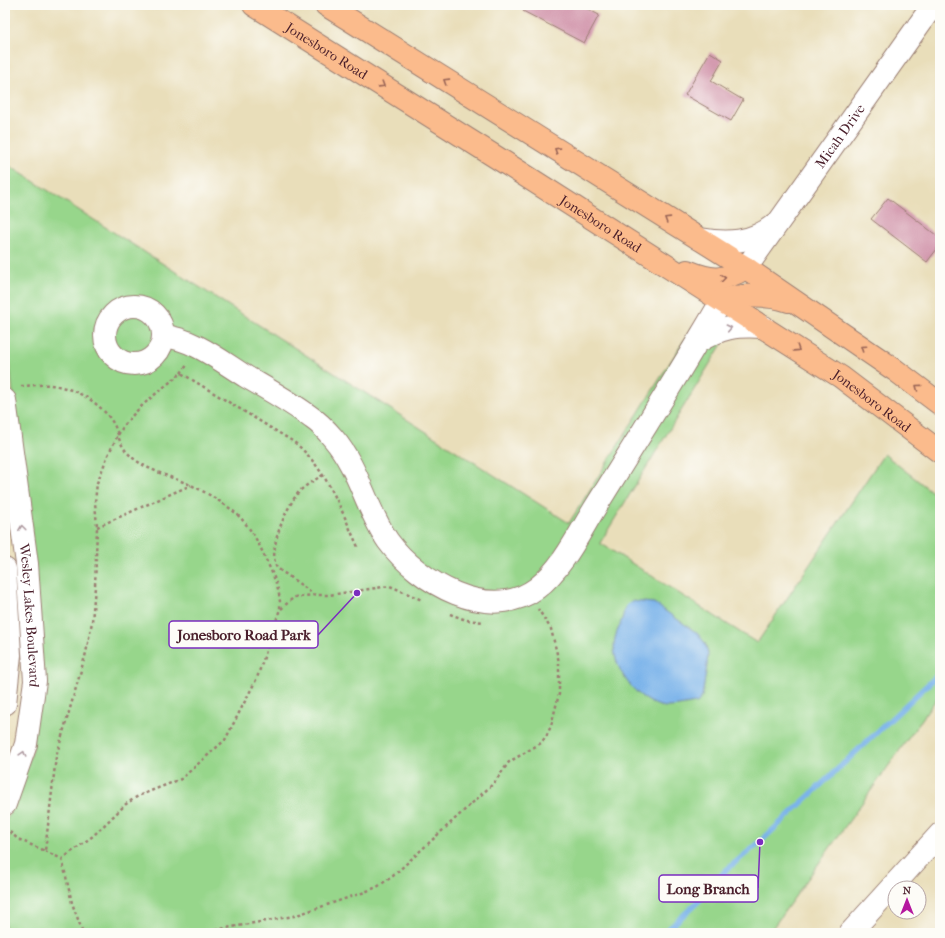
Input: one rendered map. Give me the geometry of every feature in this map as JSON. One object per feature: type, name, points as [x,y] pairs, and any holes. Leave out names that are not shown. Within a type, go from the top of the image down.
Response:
[{"type":"main road","name":"Jonesboro Road","points":[[254,5],[659,260],[841,377],[940,452]]},
{"type":"main road","points":[[326,5],[746,268],[895,370],[940,404]]},
{"type":"main road","points":[[659,260],[704,278],[732,276],[746,268]]},
{"type":"main road","points":[[722,300],[740,296],[766,296],[784,299],[802,306]]},
{"type":"street","name":"Micah Drive","points":[[746,268],[933,5]]},
{"type":"street","points":[[700,239],[733,243],[760,234],[779,221]]},
{"type":"street","points":[[163,336],[190,343],[314,419],[333,438],[349,459],[378,523],[387,539],[398,553],[419,571],[442,586],[464,597],[482,601],[521,597],[537,588],[550,575],[561,561],[674,384],[722,300]]},
{"type":"street","points":[[698,342],[712,333],[728,327],[764,327]]},
{"type":"street","name":"Wesley Lakes Boulevard","points":[[5,804],[26,744],[35,681],[29,590],[11,393]]},
{"type":"street","name":"Wesley Lakes Boulevard","points":[[5,569],[10,655],[5,704]]},
{"type":"street","points":[[6,591],[29,590]]},
{"type":"street","points":[[850,933],[940,834]]},
{"type":"path","points":[[45,851],[56,757],[86,652],[92,622],[96,587],[97,527],[95,502],[97,483],[108,455],[123,426],[139,410],[181,373],[294,442],[306,452],[323,475],[358,547]]},
{"type":"path","points":[[11,393],[49,385],[63,387],[75,392],[100,408],[116,427],[121,444],[140,463],[192,485],[221,502],[242,519],[251,530],[268,564],[281,598],[280,609],[257,678],[225,740],[181,779],[138,796],[126,804],[93,836],[62,859]]},
{"type":"path","points":[[315,595],[277,568],[274,562],[277,536],[290,506],[299,492],[310,482],[323,475]]},
{"type":"path","points":[[97,527],[192,485]]},
{"type":"path","points":[[268,564],[274,562]]},
{"type":"path","points":[[280,609],[294,597],[329,595],[390,586],[426,602]]},
{"type":"path","points":[[533,611],[541,604]]},
{"type":"path","points":[[198,933],[294,916],[377,887],[393,876],[494,783],[508,762],[541,743],[551,726],[556,709],[559,694],[559,670],[556,643],[552,629],[537,608]]},
{"type":"path","points":[[447,612],[466,620],[486,622]]},
{"type":"path","points":[[5,828],[18,839],[62,859]]},
{"type":"path","points":[[62,859],[72,903],[83,933]]},
{"type":"green space","points":[[5,163],[569,523],[693,326],[722,344],[600,543],[757,643],[884,454],[940,498],[940,694],[769,933],[5,933],[5,822],[11,810],[33,749],[30,541],[5,323]]},
{"type":"water","points":[[631,601],[654,603],[697,633],[705,643],[708,653],[707,666],[702,697],[697,703],[674,707],[660,706],[643,697],[622,674],[615,655],[614,642],[625,609]]},
{"type":"building","points":[[527,5],[580,5],[599,15],[584,43],[523,11]]},
{"type":"building","points":[[710,52],[723,60],[711,81],[743,100],[731,121],[685,95]]},
{"type":"building","points":[[888,198],[940,238],[940,245],[927,262],[871,219]]},
{"type":"waterway","points":[[664,933],[701,899],[725,871],[760,842],[940,673]]},
{"type":"place","name":"Jonesboro Road Park","points":[[357,593]]},
{"type":"place","name":"Long Branch","points":[[760,842]]}]
